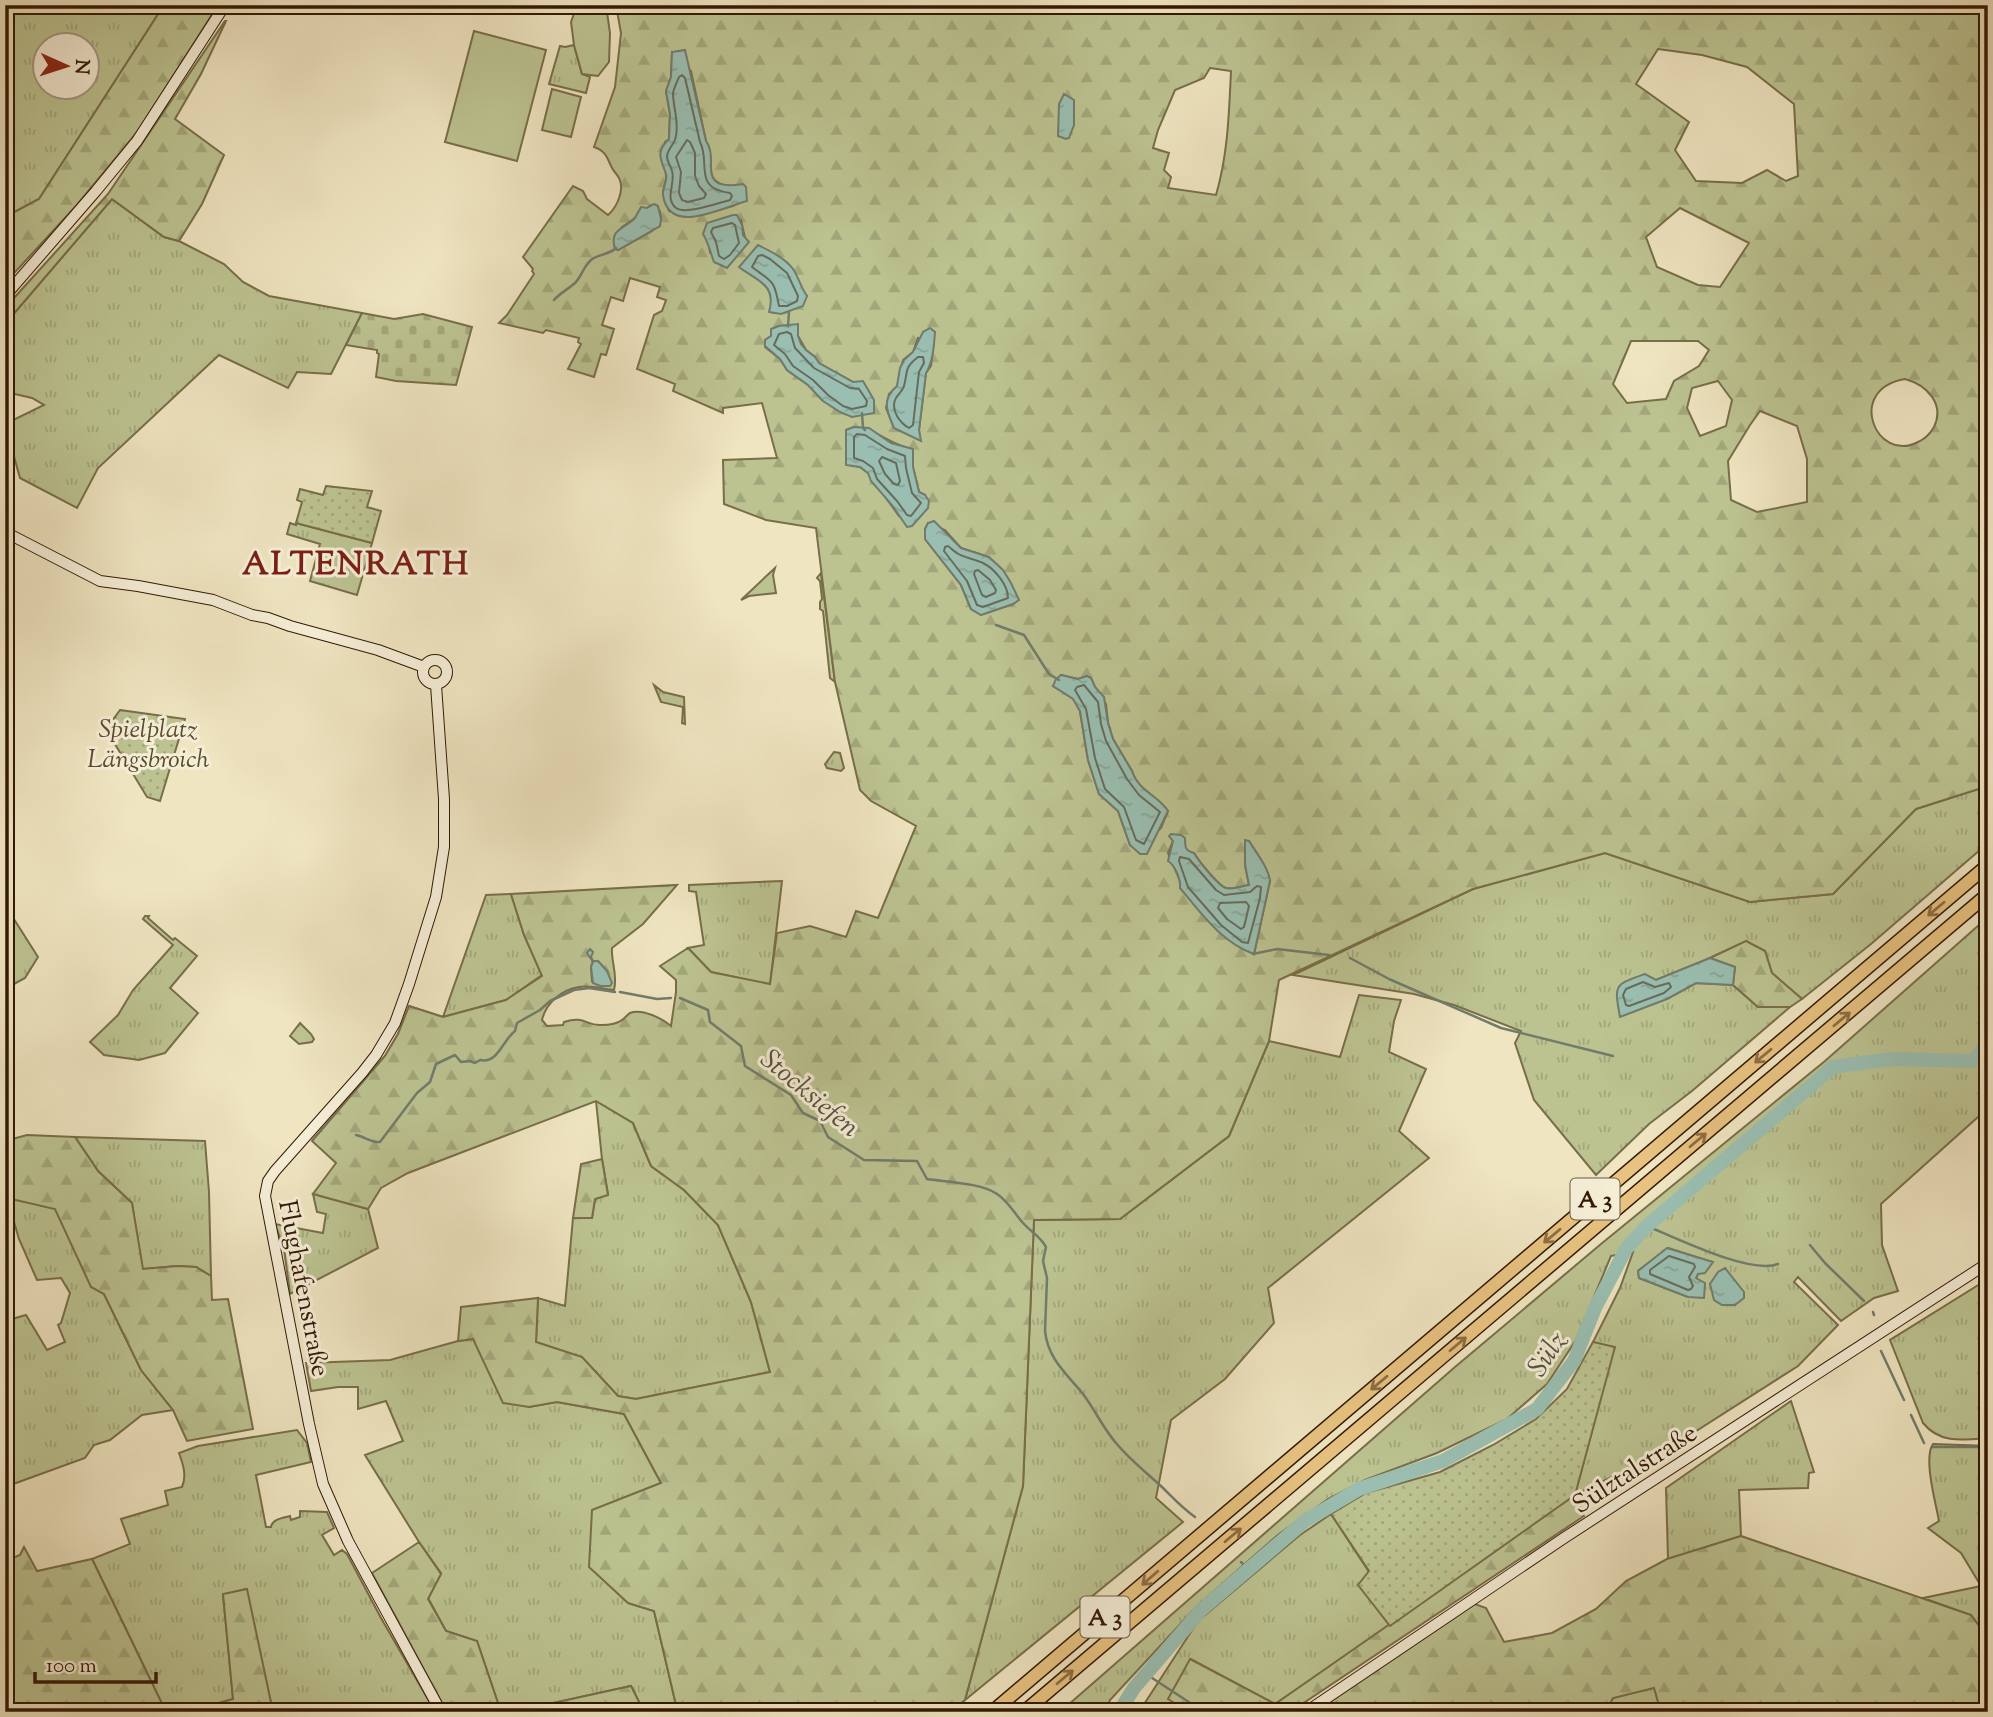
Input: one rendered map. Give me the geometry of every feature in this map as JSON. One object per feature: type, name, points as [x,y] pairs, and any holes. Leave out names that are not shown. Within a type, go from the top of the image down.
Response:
[{"type":"highway","name":"A 3","points":[[992,1712],[1988,865]]},
{"type":"highway","name":"A 3","points":[[1024,1712],[1988,894]]},
{"type":"main road","points":[[5,296],[137,141],[225,5]]},
{"type":"main road","points":[[5,531],[100,581],[204,598],[252,615],[377,650],[424,667]]},
{"type":"main road","points":[[432,660],[441,661],[447,667],[446,679],[436,685],[427,681],[424,667],[432,660]]},
{"type":"main road","name":"Flughafenstraße","points":[[436,685],[444,799],[444,846],[436,897],[395,1023],[362,1073],[275,1171],[268,1181],[265,1196],[323,1484],[348,1541],[441,1712]]},
{"type":"main road","name":"Sülztalstraße","points":[[1306,1712],[1564,1538],[1988,1263]]},
{"type":"green space","points":[[5,5],[164,5],[102,101],[102,32],[32,32],[32,102],[102,102],[39,199],[5,217]]},
{"type":"green space","points":[[164,5],[218,5],[138,131],[76,206],[5,283],[5,217],[39,199]]},
{"type":"green space","points":[[577,5],[606,5],[610,33],[609,62],[598,76],[582,74],[571,22]]},
{"type":"green space","points":[[616,5],[1988,5],[1988,786],[1916,809],[1833,894],[1750,902],[1605,853],[1473,889],[1279,980],[1269,1041],[1229,1136],[1120,1219],[1034,1220],[1023,1486],[965,1700],[949,1712],[512,1712],[631,1686],[643,1710],[676,1705],[654,1611],[628,1603],[589,1567],[592,1510],[661,1483],[624,1414],[557,1402],[529,1407],[503,1403],[473,1339],[458,1341],[461,1307],[538,1298],[536,1342],[582,1357],[618,1396],[636,1399],[770,1372],[751,1302],[718,1225],[684,1190],[651,1166],[633,1123],[596,1101],[408,1173],[381,1188],[368,1209],[313,1194],[336,1163],[312,1141],[385,1056],[398,1034],[409,1006],[443,1017],[506,1000],[542,976],[524,935],[511,894],[677,885],[643,924],[612,948],[614,990],[583,987],[566,991],[555,998],[542,1020],[547,1026],[563,1025],[564,1022],[577,1020],[607,1025],[620,1021],[630,1013],[640,1012],[658,1017],[671,1026],[676,980],[660,966],[688,948],[711,972],[770,984],[777,933],[810,926],[846,937],[856,911],[878,918],[916,826],[871,801],[860,790],[835,682],[816,528],[766,520],[724,504],[723,460],[777,458],[762,403],[723,408],[723,413],[673,391],[675,384],[637,369],[654,315],[662,311],[666,300],[657,297],[660,287],[630,278],[623,301],[611,297],[602,325],[614,329],[606,355],[601,354],[594,377],[568,369],[581,344],[578,342],[579,338],[499,323],[534,274],[523,257],[573,186],[583,191],[587,199],[608,215],[619,198],[619,178],[604,153],[594,147],[615,87],[621,33]],"holes":[[[1658,49],[1702,55],[1747,67],[1794,104],[1798,176],[1786,181],[1767,170],[1742,183],[1696,181],[1675,150],[1689,122],[1636,84]],[[672,53],[691,71],[709,148],[712,175],[721,184],[731,186],[743,201],[690,217],[669,211],[663,192],[666,180],[665,142],[669,139],[670,114],[666,91],[671,77]],[[1210,68],[1231,71],[1229,118],[1216,195],[1168,188],[1171,177],[1164,170],[1169,153],[1153,148],[1175,90],[1204,78]],[[651,205],[660,211],[661,219],[652,231],[616,249],[622,227],[635,218],[641,208]],[[1680,208],[1749,243],[1720,287],[1698,285],[1657,267],[1646,237]],[[741,220],[745,238],[710,252],[709,244]],[[749,258],[793,269],[807,296],[787,312],[770,312],[770,295],[764,284],[740,267]],[[798,325],[798,336],[806,350],[819,363],[853,382],[873,413],[863,414],[823,401],[765,347],[765,340],[771,336],[772,329],[779,326]],[[918,338],[934,341],[931,366],[926,373],[920,440],[894,428],[886,408],[889,394],[897,387],[903,360],[913,352]],[[1631,341],[1698,341],[1709,350],[1699,366],[1674,381],[1666,399],[1627,403],[1613,384]],[[1905,379],[1920,386],[1932,397],[1937,419],[1925,438],[1903,446],[1890,443],[1880,434],[1873,423],[1872,409],[1876,396],[1887,385]],[[1718,381],[1732,400],[1726,426],[1700,436],[1687,408],[1692,388]],[[1760,411],[1797,426],[1807,459],[1807,502],[1757,512],[1731,500],[1728,461]],[[854,427],[912,449],[919,492],[925,495],[899,516],[868,473],[860,467],[846,464],[846,430]],[[928,523],[945,530],[961,548],[989,557],[1018,600],[981,615],[971,609],[961,585],[925,539]],[[1061,675],[1078,679],[1087,676],[1091,678],[1106,704],[1113,739],[1135,778],[1168,811],[1161,828],[1138,850],[1130,845],[1118,811],[1099,794],[1088,760],[1080,711],[1073,698],[1053,686]],[[1173,841],[1194,853],[1219,883],[1232,889],[1249,885],[1245,865],[1245,841],[1249,841],[1264,865],[1270,881],[1254,954],[1180,888],[1181,883],[1168,853]],[[593,961],[598,961],[607,971],[592,981],[591,967]]]},
{"type":"green space","points":[[225,21],[201,74],[175,119],[224,155],[202,204],[179,241],[164,237],[112,199],[5,324],[5,308],[108,194]]},
{"type":"green space","points":[[474,31],[546,50],[517,161],[445,142]]},
{"type":"green space","points":[[574,45],[582,74],[590,77],[586,93],[549,84],[560,46]]},
{"type":"green space","points":[[552,89],[581,97],[571,137],[542,130]]},
{"type":"green space","points":[[112,199],[164,237],[179,241],[224,264],[243,282],[269,296],[362,313],[331,374],[297,372],[288,388],[219,355],[98,468],[77,508],[20,478],[5,424],[44,405],[32,398],[15,394],[5,399],[5,324]]},
{"type":"green space","points":[[362,313],[394,319],[423,314],[472,327],[456,385],[376,377],[379,354],[377,350],[346,345]]},
{"type":"green space","points":[[326,486],[372,491],[367,507],[381,511],[372,543],[296,523],[302,502],[297,500],[300,489],[323,495]]},
{"type":"green space","points":[[290,523],[372,543],[357,595],[310,581],[320,544],[287,534]]},
{"type":"green space","points":[[775,568],[773,575],[776,593],[749,596],[741,600]]},
{"type":"green space","points":[[821,573],[835,682],[830,678],[823,611],[820,609],[822,599],[820,581],[817,578]]},
{"type":"green space","points":[[654,685],[663,692],[684,697],[685,724],[682,723],[683,707],[661,702]]},
{"type":"green space","name":"Spielplatz Längsbroich","points":[[120,710],[185,719],[160,801],[147,797],[104,726],[109,725]]},
{"type":"green space","points":[[834,752],[840,753],[844,768],[841,771],[827,768],[825,764]]},
{"type":"green space","points":[[1988,786],[1988,843],[1871,944],[1802,999],[1772,973],[1765,951],[1746,941],[1656,980],[1667,999],[1696,983],[1733,985],[1758,1007],[1790,1007],[1649,1124],[1596,1175],[1534,1100],[1515,1043],[1521,1031],[1454,1005],[1414,994],[1293,975],[1473,889],[1605,853],[1750,902],[1833,894],[1916,809]]},
{"type":"green space","points":[[782,881],[770,985],[711,972],[688,948],[704,945],[696,892],[689,891],[689,885]]},
{"type":"green space","points":[[511,894],[524,935],[542,975],[506,1000],[443,1017],[486,895]]},
{"type":"green space","points":[[5,905],[38,957],[25,978],[5,989]]},
{"type":"green space","points":[[149,916],[148,918],[173,940],[175,938],[197,956],[170,988],[198,1013],[165,1053],[139,1060],[104,1055],[90,1042],[118,1015],[133,990],[173,945],[143,919]]},
{"type":"green space","points":[[1988,917],[1988,1108],[1881,1204],[1882,1245],[1898,1291],[1874,1298],[1841,1321],[1798,1277],[1794,1282],[1838,1325],[1798,1366],[1665,1451],[1575,1495],[1614,1348],[1593,1342],[1620,1288],[1633,1252],[1611,1256],[1576,1340],[1547,1384],[1507,1419],[1437,1453],[1365,1480],[1328,1499],[1279,1534],[1197,1606],[1110,1700],[1104,1712],[1060,1712],[1455,1367],[1825,1061]],"holes":[[[1668,1248],[1712,1262],[1698,1274],[1688,1297],[1639,1278],[1638,1271]]]},
{"type":"green space","points":[[1746,941],[1765,951],[1772,973],[1802,999],[1790,1007],[1758,1007],[1733,985],[1735,967],[1710,958]]},
{"type":"green space","points":[[1359,995],[1401,1000],[1389,1052],[1426,1069],[1399,1131],[1429,1158],[1268,1288],[1274,1323],[1225,1379],[1171,1420],[1156,1498],[1183,1522],[965,1700],[1023,1486],[1034,1220],[1120,1219],[1229,1136],[1269,1041],[1340,1057]]},
{"type":"green space","points":[[409,1006],[443,1017],[312,1141],[385,1056],[398,1034]]},
{"type":"green space","points":[[300,1023],[311,1034],[314,1039],[312,1042],[299,1044],[290,1036]]},
{"type":"green space","points":[[596,1101],[633,1123],[651,1166],[684,1190],[718,1225],[751,1302],[770,1372],[636,1399],[618,1396],[582,1357],[536,1342],[538,1298],[565,1306],[573,1218],[592,1218],[595,1199],[608,1194]]},
{"type":"green space","points":[[27,1135],[75,1137],[98,1171],[132,1203],[143,1269],[196,1267],[211,1276],[212,1300],[228,1299],[253,1429],[187,1441],[173,1410],[141,1370],[104,1294],[91,1287],[55,1209],[7,1198],[5,1141]]},
{"type":"green space","points":[[75,1137],[205,1141],[211,1276],[196,1267],[142,1269],[132,1203],[98,1171]]},
{"type":"green space","points":[[602,1159],[608,1195],[595,1199],[592,1218],[573,1218],[581,1164]]},
{"type":"green space","points":[[313,1194],[368,1209],[378,1248],[290,1294],[284,1249],[275,1224],[323,1233],[326,1214],[317,1212]]},
{"type":"green space","points":[[7,1198],[55,1208],[91,1286],[104,1294],[141,1370],[173,1410],[142,1415],[110,1440],[94,1445],[85,1458],[5,1487],[5,1321],[26,1315],[47,1350],[65,1342],[58,1325],[61,1323],[70,1293],[61,1278],[37,1280],[19,1239]]},
{"type":"green space","points":[[1988,1279],[1988,1438],[1944,1438],[1923,1423],[1890,1340]]},
{"type":"green space","points":[[473,1339],[529,1407],[557,1402],[624,1414],[661,1483],[593,1510],[628,1603],[654,1611],[676,1705],[643,1710],[631,1686],[513,1712],[501,1712],[477,1641],[446,1631],[428,1598],[441,1573],[365,1455],[403,1441],[386,1401],[358,1409],[358,1387],[311,1391],[306,1363],[390,1360]]},
{"type":"green space","points":[[1593,1342],[1615,1347],[1575,1495],[1390,1626],[1358,1585],[1369,1571],[1331,1514],[1366,1493],[1440,1472],[1536,1419],[1567,1389]]},
{"type":"green space","points":[[1791,1401],[1814,1472],[1809,1473],[1808,1488],[1739,1490],[1741,1536],[1668,1559],[1666,1488]]},
{"type":"green space","points":[[297,1430],[307,1443],[311,1462],[256,1475],[266,1527],[271,1527],[273,1522],[281,1518],[290,1516],[291,1520],[300,1517],[300,1511],[327,1512],[334,1528],[322,1535],[334,1555],[342,1550],[347,1554],[434,1710],[432,1712],[273,1712],[246,1589],[223,1595],[233,1699],[187,1712],[166,1712],[92,1559],[130,1544],[121,1519],[168,1505],[165,1491],[182,1487],[184,1479],[179,1453],[198,1446]]},
{"type":"green space","points":[[1933,1444],[1988,1446],[1988,1638],[1971,1615],[1923,1598],[1981,1586],[1961,1553],[1928,1528],[1939,1521],[1929,1460]]},
{"type":"green space","points":[[1575,1495],[1584,1516],[1290,1712],[1189,1712],[1168,1699],[1190,1659],[1275,1704]]},
{"type":"green space","points":[[1331,1514],[1369,1572],[1359,1585],[1390,1626],[1275,1704],[1191,1659],[1169,1699],[1189,1712],[1139,1712],[1198,1621],[1300,1535]]},
{"type":"green space","points":[[1741,1536],[1971,1615],[1988,1638],[1988,1712],[1661,1712],[1654,1688],[1613,1698],[1605,1712],[1315,1712],[1475,1604],[1486,1608],[1504,1642],[1552,1633],[1596,1609],[1626,1581],[1667,1559]]},
{"type":"green space","points":[[419,1542],[441,1574],[428,1599],[446,1631],[477,1641],[501,1712],[447,1712],[372,1573]]},
{"type":"green space","points":[[24,1547],[37,1571],[92,1559],[166,1712],[5,1712],[5,1561],[20,1555]]},
{"type":"green space","points":[[247,1589],[273,1712],[187,1712],[233,1699],[223,1594]]},
{"type":"green space","points":[[1654,1687],[1661,1712],[1605,1712],[1613,1698]]},
{"type":"water","points":[[685,50],[710,149],[713,179],[728,185],[743,184],[746,187],[747,201],[711,213],[686,217],[667,208],[663,195],[666,177],[660,156],[669,139],[670,114],[666,91],[671,77],[672,52]]},
{"type":"water","points":[[1064,94],[1074,100],[1074,125],[1069,138],[1066,139],[1058,136],[1059,104]]},
{"type":"water","points":[[654,204],[658,206],[660,226],[618,250],[615,249],[614,237],[618,230],[635,218],[641,207],[647,208]]},
{"type":"water","points":[[737,215],[743,235],[749,242],[727,268],[714,262],[703,234],[707,223]]},
{"type":"water","points":[[758,245],[782,258],[793,269],[807,296],[803,306],[781,314],[769,312],[771,303],[768,289],[739,267]]},
{"type":"water","points":[[798,324],[801,344],[819,363],[853,382],[863,381],[874,400],[874,413],[852,417],[840,412],[787,370],[780,359],[765,346],[765,340],[771,336],[771,329]]},
{"type":"water","points":[[930,328],[935,332],[935,337],[932,359],[926,373],[919,430],[921,441],[894,428],[887,401],[897,386],[904,360],[913,352],[923,332]]},
{"type":"water","points":[[854,427],[869,428],[891,443],[913,449],[913,467],[919,492],[929,501],[928,508],[912,526],[907,527],[871,481],[868,473],[860,467],[846,465],[846,430]]},
{"type":"water","points":[[934,521],[961,548],[989,557],[1003,570],[1019,600],[981,615],[971,609],[961,585],[925,539],[928,523]]},
{"type":"water","points":[[1061,675],[1078,679],[1087,676],[1091,678],[1104,697],[1113,739],[1135,778],[1168,811],[1147,854],[1140,854],[1130,845],[1118,811],[1099,794],[1088,760],[1080,711],[1073,699],[1053,686]]},
{"type":"water","points":[[1171,834],[1185,838],[1187,850],[1194,853],[1218,883],[1229,888],[1249,885],[1245,865],[1245,840],[1249,841],[1265,866],[1270,881],[1254,954],[1242,949],[1222,934],[1180,888],[1177,873],[1168,861],[1173,841],[1169,836]]},
{"type":"water","points":[[590,949],[593,952],[593,961],[598,961],[607,971],[612,983],[610,986],[593,983],[593,962],[587,953]]},
{"type":"water","points":[[1710,958],[1735,967],[1733,985],[1696,983],[1667,999],[1620,1017],[1617,992],[1622,984],[1645,974],[1656,980]]},
{"type":"water","points":[[1667,1248],[1713,1262],[1705,1273],[1698,1274],[1696,1278],[1705,1283],[1704,1298],[1688,1297],[1639,1278],[1638,1271]]},
{"type":"water","points":[[1725,1268],[1744,1292],[1744,1298],[1735,1305],[1722,1305],[1714,1300],[1710,1284],[1718,1272]]},
{"type":"waterway","points":[[554,300],[576,282],[591,260],[616,248]]},
{"type":"waterway","points":[[788,326],[789,312]]},
{"type":"waterway","points":[[862,413],[865,430]]},
{"type":"waterway","points":[[996,625],[1024,635],[1049,674],[1059,680]]},
{"type":"waterway","points":[[1253,954],[1277,949],[1329,955]]},
{"type":"waterway","points":[[1350,958],[1389,979],[1501,1028],[1613,1056]]},
{"type":"waterway","name":"Stocksiefen","points":[[356,1135],[380,1142],[417,1093],[430,1082],[436,1064],[455,1055],[461,1062],[475,1063],[491,1059],[515,1031],[517,1023],[550,1001],[574,990],[589,988],[615,992]]},
{"type":"waterway","name":"Stocksiefen","points":[[620,992],[657,999],[671,998]]},
{"type":"waterway","name":"Stocksiefen","points":[[680,998],[708,1010],[710,1022],[741,1046],[745,1066],[791,1095],[803,1113],[820,1121],[828,1137],[864,1160],[917,1161],[927,1179],[982,1187],[1005,1200],[1046,1247],[1043,1261],[1047,1278],[1045,1331],[1054,1358],[1121,1449],[1195,1517]]},
{"type":"waterway","name":"Sülz","points":[[1119,1712],[1134,1688],[1201,1610],[1305,1521],[1359,1489],[1443,1461],[1537,1409],[1574,1361],[1595,1308],[1626,1249],[1647,1226],[1833,1067],[1891,1059],[1972,1061],[1980,1054],[1988,1036]]},
{"type":"waterway","points":[[1647,1226],[1732,1260],[1766,1266],[1778,1264]]},
{"type":"waterway","points":[[1810,1245],[1864,1301]]},
{"type":"waterway","points":[[1881,1351],[1904,1400]]},
{"type":"waterway","points":[[1911,1415],[1924,1443]]},
{"type":"waterway","points":[[1933,1447],[1988,1447]]},
{"type":"waterway","name":"Stocksiefen","points":[[1241,1562],[1248,1569]]},
{"type":"waterway","points":[[1146,1674],[1204,1712]]},
{"type":"district","name":"ALTENRATH","points":[[356,562]]}]
